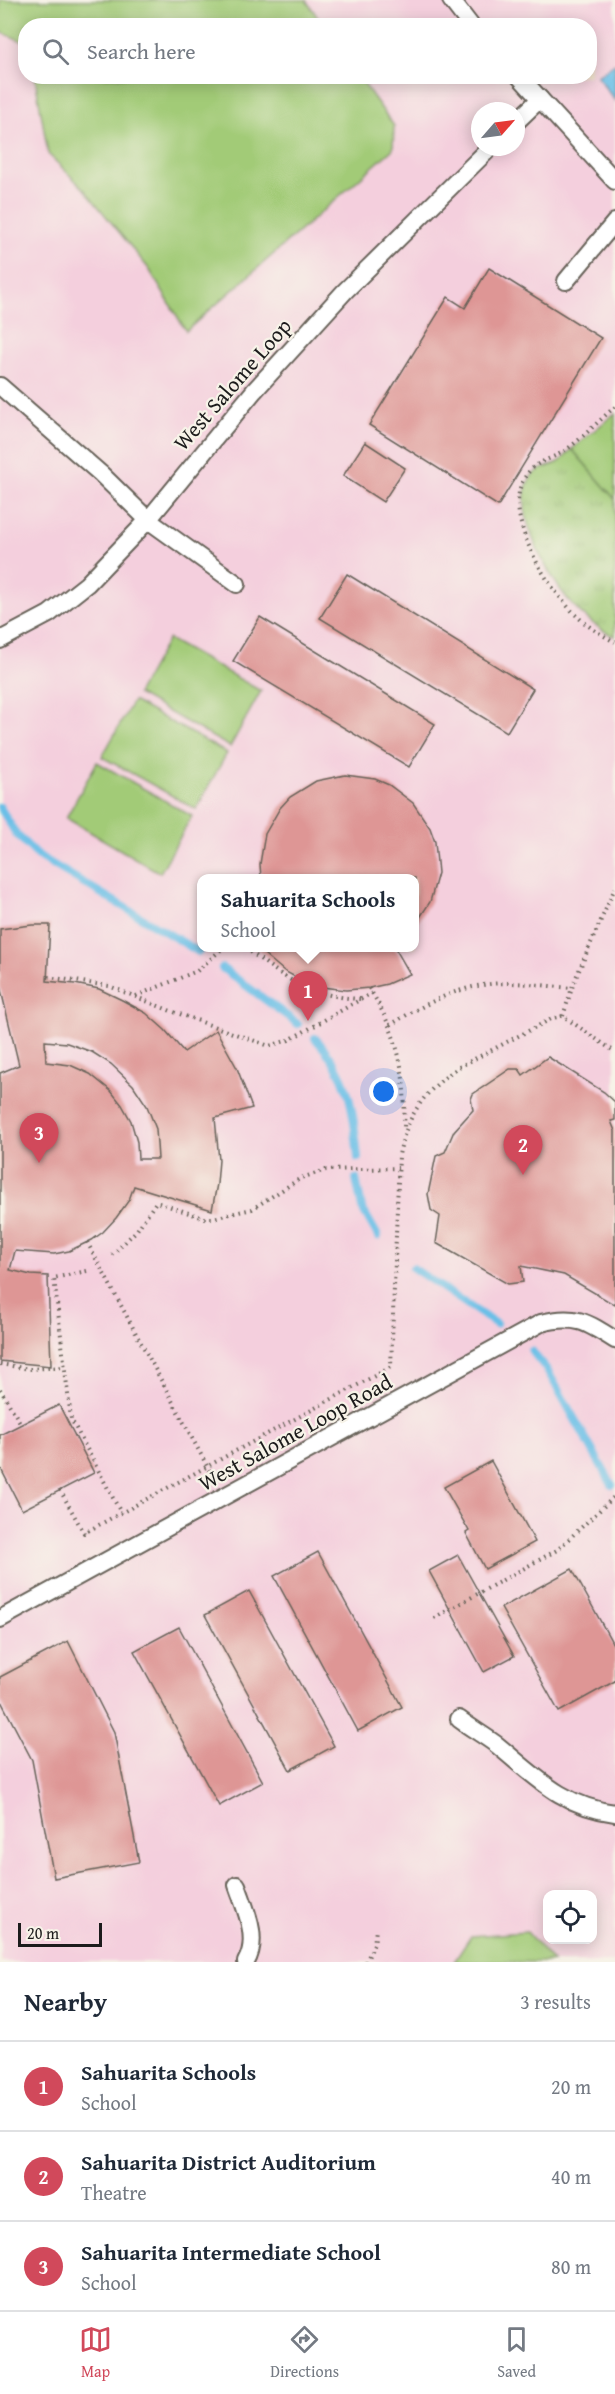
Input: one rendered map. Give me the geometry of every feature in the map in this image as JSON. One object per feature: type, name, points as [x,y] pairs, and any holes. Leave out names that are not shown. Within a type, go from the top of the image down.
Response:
[{"type":"lane","points":[[451,0],[465,18]]},
{"type":"lane","points":[[526,84],[615,181]]},
{"type":"lane","points":[[525,113],[540,99]]},
{"type":"lane","name":"West Salome Loop","points":[[0,640],[49,614],[87,584],[148,520],[254,391],[345,291],[482,156]]},
{"type":"lane","points":[[566,281],[615,222]]},
{"type":"lane","points":[[0,386],[101,474],[148,520],[237,584]]},
{"type":"lane","name":"West Salome Loop Road","points":[[0,1619],[541,1323],[560,1318],[582,1320],[615,1340]]},
{"type":"lane","points":[[459,1719],[494,1743],[552,1791],[576,1804],[615,1813]]},
{"type":"lane","points":[[237,1885],[251,1930],[251,1953],[246,1962]]},
{"type":"path","points":[[615,406],[563,452],[534,467],[524,478],[518,503],[520,520],[534,557],[547,579],[576,615],[615,642]]},
{"type":"path","points":[[563,1016],[572,988],[615,888]]},
{"type":"path","points":[[135,996],[197,971],[218,952]]},
{"type":"path","points":[[252,952],[290,980],[309,989],[324,995],[362,999]]},
{"type":"path","points":[[48,976],[109,986],[269,1046],[289,1040],[372,993]]},
{"type":"path","points":[[390,1025],[438,1000],[484,985],[510,983],[572,988]]},
{"type":"path","points":[[60,1490],[84,1533],[391,1366],[398,1168],[404,1131],[404,1076],[390,1025],[369,988]]},
{"type":"path","points":[[404,1131],[420,1101],[448,1075],[553,1018],[563,1016],[615,1052]]},
{"type":"path","points":[[112,1255],[137,1230],[156,1202],[204,1218],[221,1217],[252,1209],[301,1178],[326,1170],[398,1168]]},
{"type":"path","points":[[87,1242],[224,1497]]},
{"type":"path","points":[[87,1270],[54,1278],[71,1419],[121,1513]]},
{"type":"path","points":[[0,1364],[29,1370],[64,1367]]},
{"type":"path","points":[[0,1389],[21,1424]]},
{"type":"path","points":[[434,1618],[557,1550],[615,1496]]},
{"type":"path","points":[[366,1962],[374,1944],[376,1930]]},
{"type":"shaded area","points":[[0,0],[615,0],[615,1962],[2,1962],[0,1958]]},
{"type":"green space","points":[[0,0],[306,0],[318,18],[18,18],[18,39],[0,32]]},
{"type":"green space","points":[[36,84],[364,84],[394,126],[393,149],[186,331],[149,269],[84,189],[48,154]]},
{"type":"green space","points":[[615,413],[615,499],[572,449]]},
{"type":"green space","points":[[572,449],[615,499],[615,637],[586,618],[562,592],[534,543],[528,524],[525,507],[526,491],[531,477],[540,469],[559,462]]},
{"type":"green space","points":[[168,639],[261,691],[230,747],[137,694]]},
{"type":"green space","points":[[133,701],[227,753],[196,809],[102,757]]},
{"type":"green space","points":[[97,762],[192,816],[160,873],[66,818]]},
{"type":"green space","points":[[527,1932],[553,1962],[454,1962],[471,1936]]},
{"type":"water","points":[[615,63],[615,101],[597,76]]},
{"type":"building","points":[[489,268],[601,338],[498,506],[369,425],[448,297],[465,308]]},
{"type":"building","points":[[365,442],[405,468],[383,502],[343,476]]},
{"type":"building","points":[[347,574],[533,689],[507,732],[320,618]]},
{"type":"building","points":[[260,617],[435,724],[409,767],[233,661]]},
{"type":"building","points":[[345,775],[375,779],[389,785],[413,803],[430,828],[435,842],[438,873],[430,902],[419,919],[419,874],[261,874],[265,834],[280,808],[290,797],[316,781]]},
{"type":"building","points":[[50,925],[47,981],[99,989],[122,1000],[146,1013],[184,1052],[216,1030],[237,1068],[252,1108],[215,1118],[219,1160],[212,1210],[134,1186],[129,1200],[116,1218],[92,1240],[69,1251],[54,1254],[15,1251],[10,1270],[48,1276],[51,1366],[0,1361],[0,1073],[19,1065],[0,986],[0,929]],"holes":[[[45,1041],[67,1043],[92,1052],[111,1064],[133,1085],[147,1106],[156,1129],[158,1159],[138,1159],[137,1142],[131,1121],[111,1091],[90,1074],[70,1065],[46,1062]]]},
{"type":"building","points":[[262,952],[397,952],[410,974],[387,984],[346,990],[322,987],[284,971]]},
{"type":"building","points":[[548,1057],[604,1092],[615,1102],[615,1120],[611,1121],[615,1131],[615,1305],[564,1275],[521,1266],[523,1282],[508,1284],[436,1243],[440,1216],[431,1210],[428,1194],[436,1156],[445,1152],[454,1131],[473,1110],[471,1099],[473,1094],[510,1069],[519,1069],[523,1075]]},
{"type":"building","points":[[59,1405],[94,1473],[22,1510],[0,1467],[0,1435]]},
{"type":"building","points":[[491,1461],[535,1542],[485,1569],[466,1533],[469,1531],[444,1487]]},
{"type":"building","points":[[318,1552],[402,1707],[358,1731],[274,1576]]},
{"type":"building","points":[[458,1555],[514,1656],[484,1672],[429,1571]]},
{"type":"building","points":[[572,1569],[615,1648],[615,1681],[559,1712],[501,1608]]},
{"type":"building","points":[[249,1591],[334,1746],[290,1770],[205,1615]]},
{"type":"building","points":[[179,1627],[263,1782],[219,1806],[134,1651]]},
{"type":"building","points":[[68,1641],[114,1732],[139,1862],[54,1878],[32,1760],[0,1699],[0,1677]]},
{"type":"waterway","points":[[0,807],[16,834],[37,855],[197,951]]},
{"type":"waterway","points":[[222,968],[298,1024]]},
{"type":"waterway","points":[[315,1038],[327,1052],[343,1080],[352,1109],[358,1158]]},
{"type":"waterway","points":[[356,1179],[362,1208],[378,1236]]},
{"type":"waterway","points":[[413,1268],[496,1324]]},
{"type":"waterway","points":[[532,1351],[547,1370],[612,1485]]},
{"type":"place","name":"Sahuarita Schools","points":[[308,1021]]},
{"type":"place","name":"Sahuarita Intermediate School","points":[[39,1163]]},
{"type":"place","name":"Sahuarita District Auditorium","points":[[523,1175]]}]
